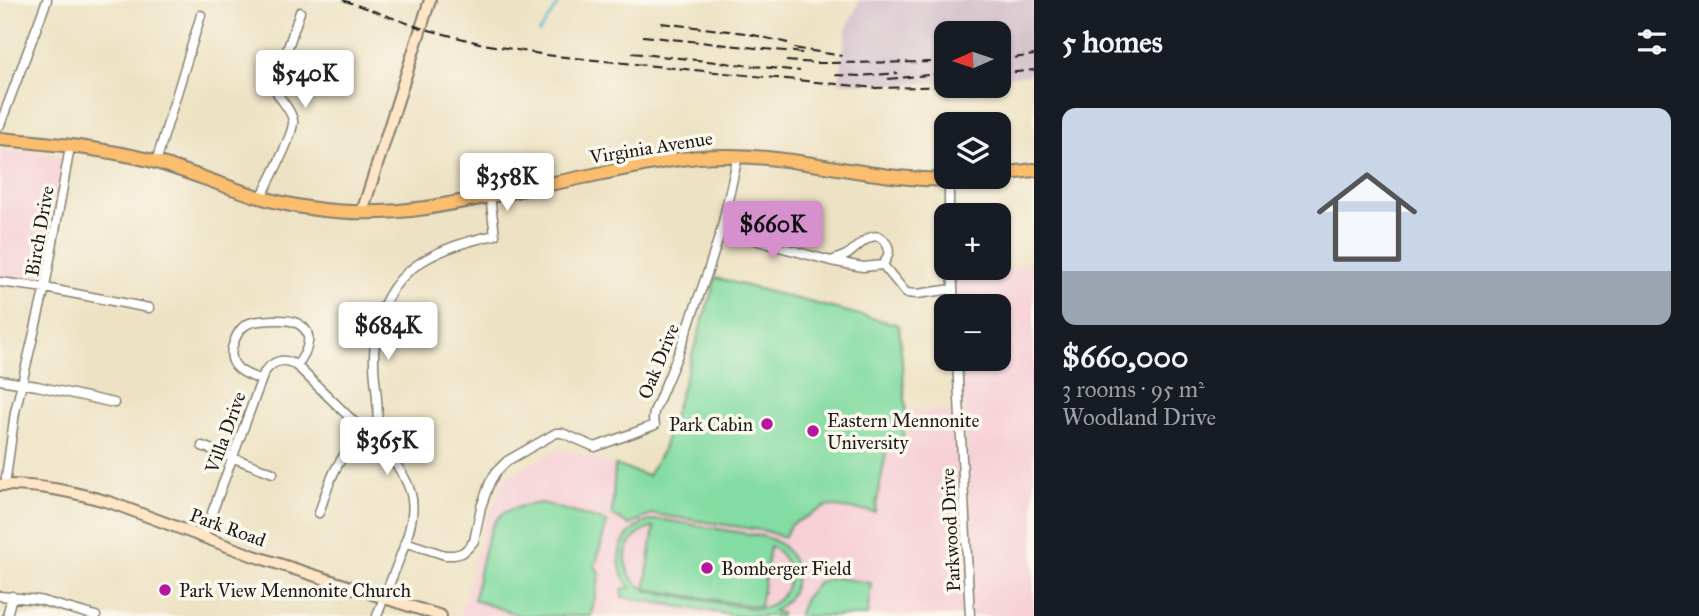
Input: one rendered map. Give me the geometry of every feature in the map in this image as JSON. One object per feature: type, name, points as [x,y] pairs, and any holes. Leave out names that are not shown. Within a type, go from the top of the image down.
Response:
[{"type":"main road","name":"Virginia Avenue","points":[[0,139],[116,153],[156,162],[261,198],[314,209],[362,212],[411,210],[668,160],[705,156],[796,161],[902,177],[934,179]]},
{"type":"main road","points":[[1011,173],[1034,170]]},
{"type":"street","points":[[0,125],[47,0]]},
{"type":"street","points":[[362,212],[430,0]]},
{"type":"street","points":[[261,198],[293,126],[289,108],[275,92],[275,86],[300,12]]},
{"type":"street","points":[[156,162],[201,15]]},
{"type":"street","name":"Birch Drive","points":[[2,485],[15,412],[45,288],[71,147]]},
{"type":"street","name":"Oak Drive","points":[[405,542],[448,555],[466,550],[474,541],[484,496],[496,472],[507,461],[552,434],[561,433],[595,447],[655,425],[654,412],[693,315],[721,231],[738,156]]},
{"type":"street","points":[[319,513],[338,465],[378,421],[374,346],[379,318],[388,297],[406,273],[425,258],[495,235],[490,195]]},
{"type":"street","points":[[721,231],[831,261],[863,267],[883,264],[889,255],[888,245],[875,236],[867,238],[847,255],[831,261]]},
{"type":"street","points":[[883,264],[906,293],[953,289]]},
{"type":"street","points":[[953,280],[953,294]]},
{"type":"street","points":[[0,282],[149,308]]},
{"type":"street","points":[[261,380],[240,370],[232,360],[235,338],[241,329],[259,321],[287,320],[301,326],[308,336],[308,347],[296,366],[387,454],[400,470],[409,488],[413,517],[377,616]]},
{"type":"street","name":"Villa Drive","points":[[203,537],[266,369],[274,362],[287,361],[296,366]]},
{"type":"street","name":"Parkwood Drive","points":[[958,371],[971,616]]},
{"type":"street","points":[[0,380],[114,403]]},
{"type":"street","points":[[202,446],[273,472]]},
{"type":"street","name":"Park Road","points":[[2,485],[62,489],[91,496],[279,565],[441,616]]},
{"type":"street","points":[[0,596],[39,600],[96,616]]},
{"type":"street","points":[[7,616],[12,596]]},
{"type":"shaded area","points":[[860,0],[1034,0],[1034,74],[1012,77],[1012,21],[934,21],[934,82],[839,83],[846,30]]},
{"type":"shaded area","points":[[0,150],[49,154],[61,158],[44,274],[33,279],[0,277]]},
{"type":"shaded area","name":"Eastern Mennonite University","points":[[1034,262],[1034,616],[460,616],[485,523],[506,477],[559,449],[648,475],[663,449],[716,278],[899,325],[906,412],[955,410],[962,543],[971,542],[963,371],[1011,371],[1011,294],[957,294],[956,280],[1011,280],[1011,268]]},
{"type":"green space","points":[[716,278],[899,325],[906,413],[902,442],[887,447],[875,512],[827,506],[790,525],[784,538],[766,531],[653,514],[629,525],[612,515],[615,465],[648,476],[663,449]]},
{"type":"green space","points":[[542,503],[607,522],[595,567],[600,573],[591,616],[522,616],[474,600],[483,555],[495,522],[510,510]]},
{"type":"green space","name":"Bomberger Field","points":[[654,520],[665,520],[766,537],[778,543],[787,551],[796,571],[791,593],[774,611],[781,613],[781,616],[738,616],[622,597],[623,588],[631,588],[624,578],[619,557],[621,547],[633,530]],"holes":[[[654,527],[645,589],[638,584],[627,567],[628,547],[642,532]],[[770,546],[780,554],[789,573],[784,592],[767,606],[755,609],[645,589],[760,607]]]},
{"type":"green space","points":[[837,578],[871,583],[867,616],[798,616],[805,598],[818,582]]},
{"type":"waterway","points":[[539,33],[561,0]]},
{"type":"railway","points":[[343,0],[421,28],[483,44],[546,55],[875,88],[934,87]]},
{"type":"railway","points":[[661,23],[745,33],[788,43]]},
{"type":"railway","points":[[643,36],[803,53]]},
{"type":"railway","points":[[794,48],[842,56]]},
{"type":"railway","points":[[632,53],[800,71]]},
{"type":"railway","points":[[1012,58],[1034,55]]},
{"type":"railway","points":[[786,61],[934,62]]},
{"type":"railway","points":[[1012,73],[1034,70]]},
{"type":"railway","points":[[835,75],[898,73]]},
{"type":"railway","points":[[888,79],[934,74]]},
{"type":"place","name":"Park Cabin","points":[[767,424]]},
{"type":"place","name":"Eastern Mennonite University","points":[[813,431]]},
{"type":"place","name":"Bomberger Field","points":[[707,568]]},
{"type":"place","name":"Park View Mennonite Church","points":[[165,590]]}]
